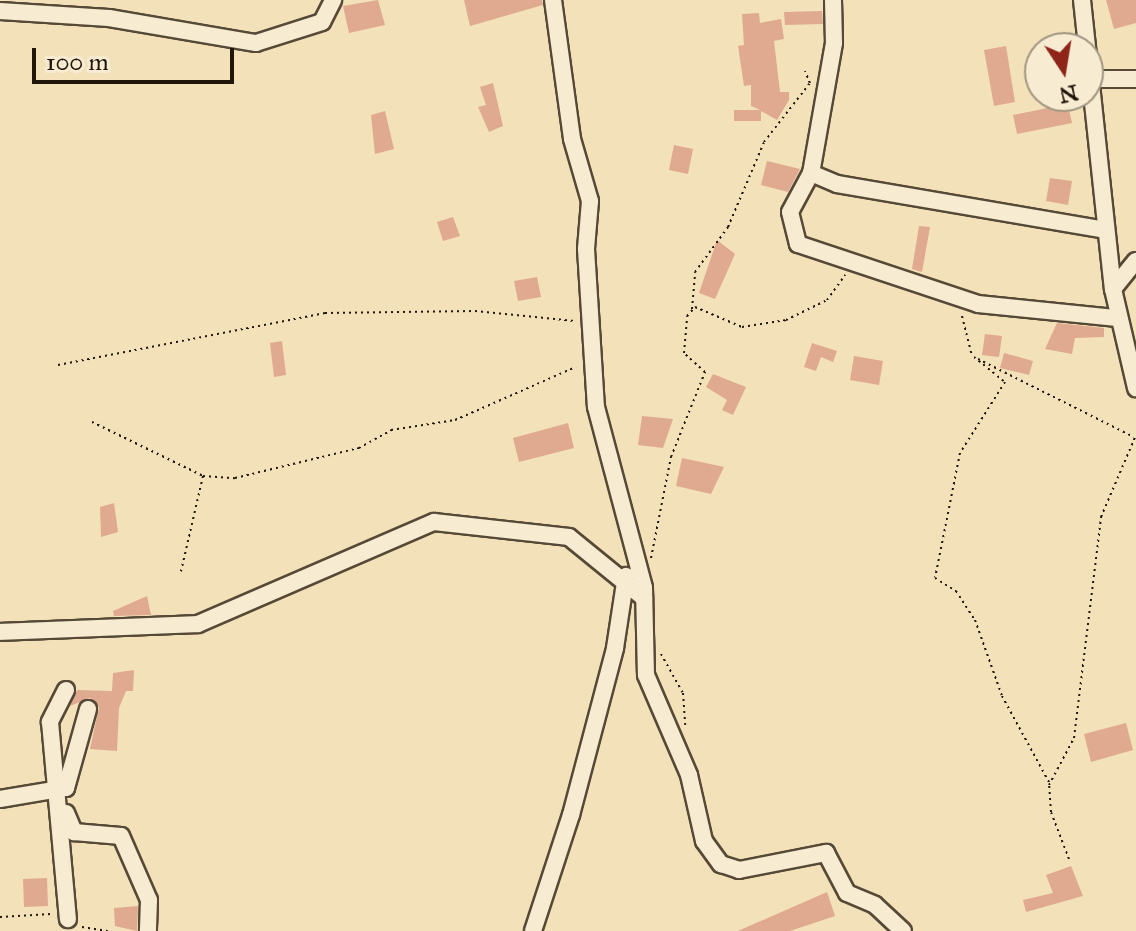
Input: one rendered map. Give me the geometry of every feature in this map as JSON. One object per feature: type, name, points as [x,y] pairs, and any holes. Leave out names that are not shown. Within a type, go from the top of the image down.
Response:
[{"type":"street","points":[[0,11],[109,18],[256,43],[322,22],[333,0]]},
{"type":"street","points":[[553,0],[572,139],[590,201],[592,362],[602,434],[637,585],[646,675],[713,854],[739,870],[826,853],[847,893],[903,931]]},
{"type":"street","points":[[833,0],[834,43],[811,173],[790,212],[792,234],[798,244],[957,297],[1117,318]]},
{"type":"street","points":[[1082,0],[1086,32]]},
{"type":"street","points":[[1104,79],[1136,79]]},
{"type":"street","points":[[1094,112],[1117,318],[1136,388]]},
{"type":"street","points":[[811,173],[837,184],[1105,230]]},
{"type":"street","points":[[1113,289],[1136,261]]},
{"type":"street","points":[[0,632],[198,624],[434,522],[569,537],[637,585]]},
{"type":"street","points":[[533,931],[571,815],[637,585]]},
{"type":"street","points":[[66,690],[50,722],[59,792],[68,919]]},
{"type":"street","points":[[88,709],[59,792],[70,830],[122,839],[149,900],[148,931]]},
{"type":"street","points":[[0,799],[59,792]]},
{"type":"path","points":[[637,585],[660,531],[679,430],[705,372],[682,345],[692,310],[695,272],[728,227],[764,142],[810,83],[805,71]]},
{"type":"path","points":[[692,310],[715,311],[742,327],[793,318],[827,300],[851,269],[848,260]]},
{"type":"path","points":[[957,297],[974,357],[1005,382],[960,453],[935,578],[957,592],[975,620],[1002,696],[1050,784],[1051,812],[1069,859]]},
{"type":"path","points":[[58,365],[325,313],[475,311],[590,323]]},
{"type":"path","points":[[974,357],[1136,436],[1101,517],[1074,738],[1050,784]]},
{"type":"path","points":[[92,422],[203,476],[235,478],[359,448],[391,430],[455,420],[592,362]]},
{"type":"path","points":[[181,571],[203,476]]},
{"type":"path","points":[[655,645],[683,693],[685,728]]},
{"type":"building","points":[[378,0],[385,25],[349,33],[343,6]]},
{"type":"building","points":[[464,0],[542,0],[543,5],[470,26]]},
{"type":"building","points":[[1106,0],[1136,0],[1136,23],[1114,29]]},
{"type":"building","points":[[822,11],[823,24],[785,25],[784,12]]},
{"type":"building","points":[[759,13],[760,23],[781,19],[784,39],[774,41],[780,92],[789,92],[789,100],[777,120],[761,111],[761,121],[734,121],[734,110],[760,110],[751,106],[751,85],[744,86],[738,46],[744,45],[742,14]]},
{"type":"building","points":[[1006,46],[1015,102],[994,106],[984,50]]},
{"type":"building","points":[[493,83],[503,126],[489,132],[478,107],[486,105],[480,87]]},
{"type":"building","points":[[385,111],[394,149],[375,154],[371,115]]},
{"type":"building","points":[[1070,112],[1072,123],[1017,134],[1013,115]]},
{"type":"building","points":[[674,145],[693,149],[688,174],[669,170]]},
{"type":"building","points":[[767,161],[800,169],[788,192],[761,185]]},
{"type":"building","points":[[1050,178],[1072,181],[1068,205],[1046,201]]},
{"type":"building","points":[[453,217],[460,236],[443,241],[437,222]]},
{"type":"building","points":[[919,226],[930,227],[922,272],[912,269]]},
{"type":"building","points":[[717,240],[735,254],[715,299],[699,293]]},
{"type":"building","points":[[537,277],[541,297],[518,301],[514,281]]},
{"type":"building","points":[[1057,323],[1104,328],[1104,337],[1075,338],[1072,354],[1045,349]]},
{"type":"building","points":[[985,334],[1002,336],[999,357],[982,355]]},
{"type":"building","points":[[282,341],[286,375],[274,377],[270,343]]},
{"type":"building","points":[[812,343],[837,351],[833,362],[821,357],[816,371],[804,367]]},
{"type":"building","points":[[1004,353],[1033,361],[1029,375],[1000,368]]},
{"type":"building","points":[[854,356],[883,361],[879,385],[850,380]]},
{"type":"building","points":[[713,374],[746,387],[733,415],[722,410],[727,400],[706,387]]},
{"type":"building","points":[[642,416],[673,419],[663,448],[638,445]]},
{"type":"building","points":[[568,423],[574,448],[519,462],[513,438]]},
{"type":"building","points":[[682,458],[724,467],[711,494],[676,486]]},
{"type":"building","points":[[114,503],[118,532],[101,537],[100,507]]},
{"type":"building","points":[[147,596],[151,615],[114,616],[113,611]]},
{"type":"building","points":[[134,670],[133,691],[126,691],[119,708],[117,751],[90,749],[99,707],[90,698],[70,706],[77,690],[112,691],[113,673]]},
{"type":"building","points":[[1126,723],[1133,750],[1091,762],[1084,734]]},
{"type":"building","points":[[1071,866],[1083,896],[1026,912],[1023,900],[1053,893],[1046,875]]},
{"type":"building","points":[[47,878],[48,906],[24,907],[23,879]]},
{"type":"building","points":[[827,892],[835,916],[790,931],[738,931]]},
{"type":"building","points":[[138,906],[137,931],[115,926],[114,908]]}]
